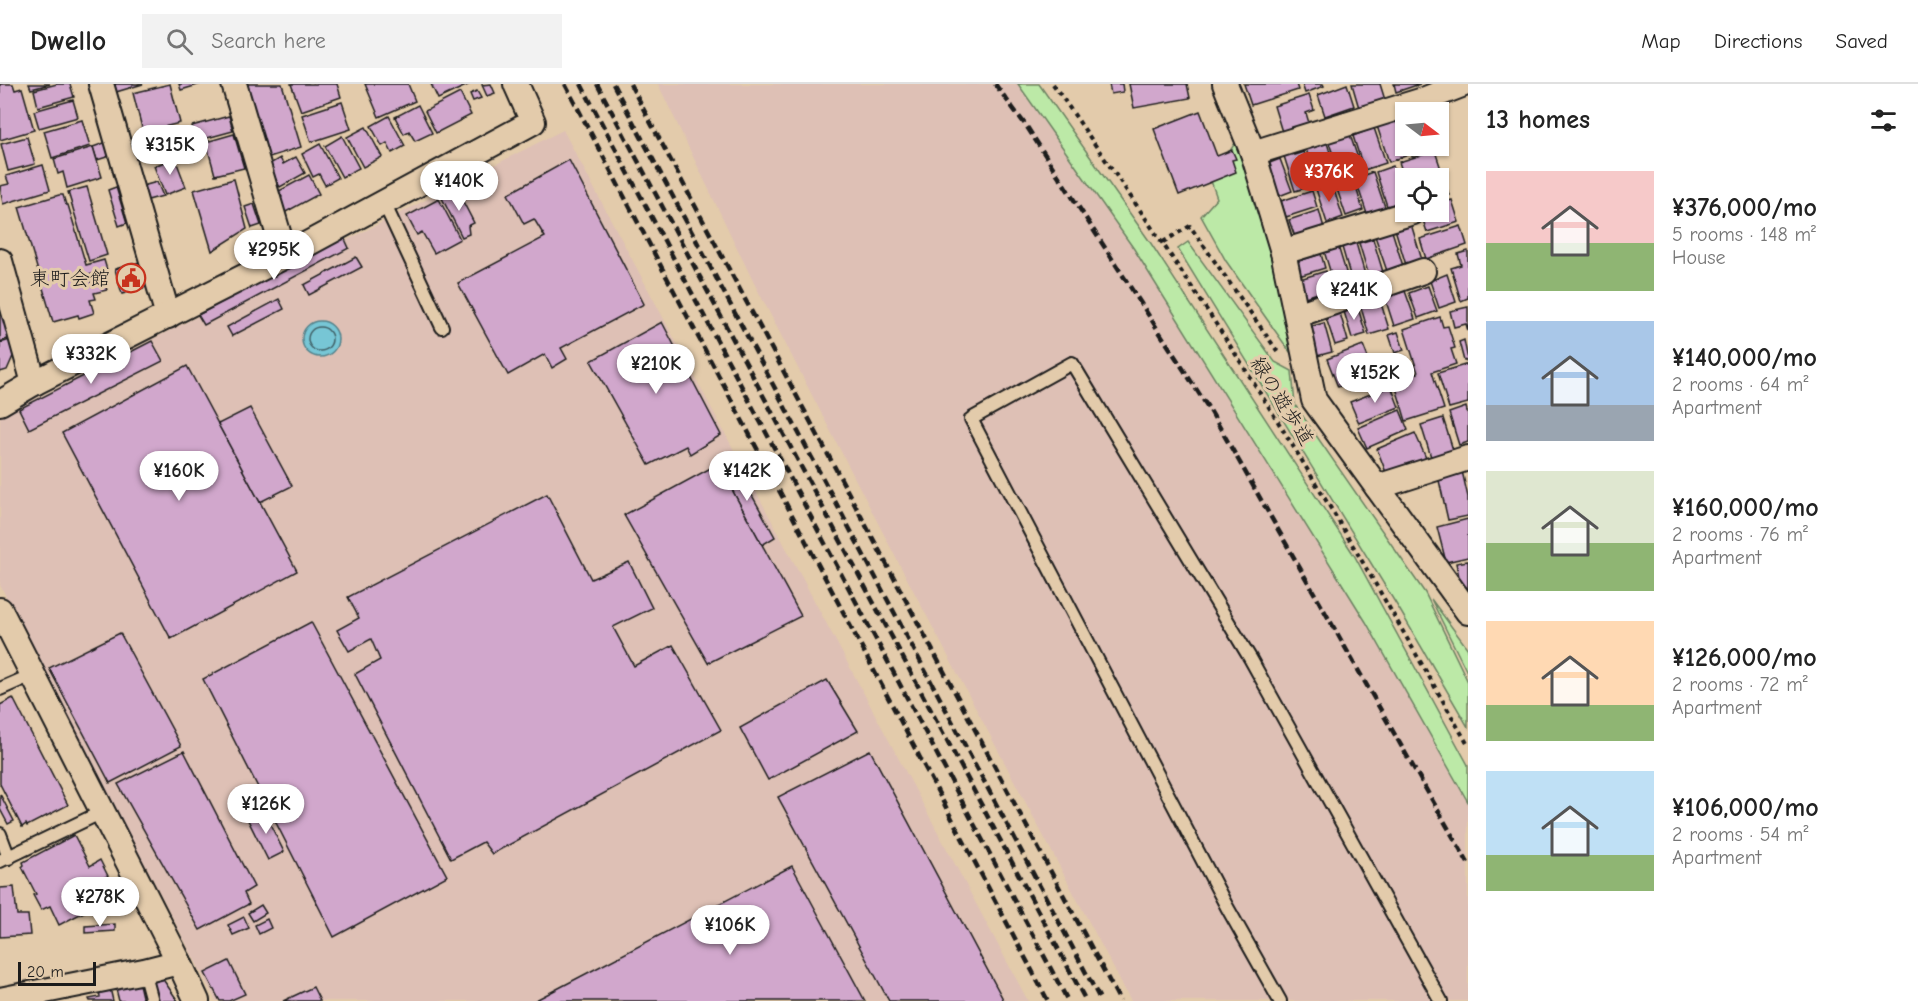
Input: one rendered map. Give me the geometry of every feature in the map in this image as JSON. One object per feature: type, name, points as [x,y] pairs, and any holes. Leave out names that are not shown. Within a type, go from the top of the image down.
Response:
[{"type":"street","points":[[101,84],[168,316]]},
{"type":"street","points":[[234,84],[285,256]]},
{"type":"street","points":[[0,403],[34,383],[285,256],[533,122],[516,84]]},
{"type":"street","points":[[1226,84],[1253,153],[1283,252],[1314,400],[1468,612]]},
{"type":"street","points":[[1253,153],[1423,100],[1464,84]]},
{"type":"street","points":[[1283,252],[1395,218]]},
{"type":"street","points":[[0,261],[34,383]]},
{"type":"street","points":[[1297,315],[1423,271]]},
{"type":"street","points":[[1377,487],[1468,458]]},
{"type":"street","points":[[0,610],[197,1001]]},
{"type":"street","points":[[0,1000],[28,998],[179,962]]},
{"type":"lane","points":[[384,203],[442,327]]},
{"type":"lane","points":[[1280,1001],[1227,907],[971,419],[1072,363],[1250,658],[1441,1001]]},
{"type":"lane","points":[[0,689],[32,675]]},
{"type":"lane","points":[[0,834],[5,859],[102,812]]},
{"type":"lane","points":[[144,971],[152,1001]]},
{"type":"path","name":"緑の遊歩道","points":[[1053,84],[1163,242],[1265,400],[1358,553],[1468,745]]},
{"type":"path","points":[[1163,242],[1190,226],[1281,357]]},
{"type":"shaded area","points":[[658,84],[1018,84],[1134,249],[1366,622],[1468,802],[1468,1001],[1131,1001],[895,556],[753,281]]},
{"type":"shaded area","points":[[563,130],[1028,1001],[216,1001],[0,585],[0,417]]},
{"type":"green space","points":[[1018,84],[1039,84],[1150,242],[1354,555],[1468,765],[1468,802],[1366,622],[1134,249]]},
{"type":"green space","points":[[1235,143],[1245,161],[1298,357],[1290,352],[1226,261],[1201,216],[1217,198],[1211,181]]},
{"type":"green space","points":[[1188,242],[1275,362],[1292,371],[1295,405],[1425,593],[1468,682],[1468,727],[1401,612],[1178,249]]},
{"type":"green space","points":[[1431,599],[1468,649],[1468,674]]},
{"type":"water","points":[[320,321],[333,326],[338,339],[333,352],[320,357],[307,352],[302,339],[307,326]]},
{"type":"building","points":[[0,84],[13,84],[15,90],[22,88],[34,130],[0,140]]},
{"type":"building","points":[[29,84],[50,84],[31,89]]},
{"type":"building","points":[[57,84],[70,84],[74,97],[38,107],[34,90]]},
{"type":"building","points":[[114,84],[143,84],[116,92]]},
{"type":"building","points":[[170,84],[180,123],[143,132],[133,93]]},
{"type":"building","points":[[179,84],[201,84],[181,90]]},
{"type":"building","points":[[246,84],[282,84],[301,147],[269,157]]},
{"type":"building","points":[[291,84],[337,84],[341,97],[301,111]]},
{"type":"building","points":[[365,84],[408,84],[415,101],[379,117]]},
{"type":"building","points":[[431,84],[470,84],[438,99]]},
{"type":"building","points":[[491,84],[495,93],[487,96],[482,85]]},
{"type":"building","points":[[1109,84],[1122,84],[1123,92],[1111,94]]},
{"type":"building","points":[[1129,84],[1187,84],[1190,98],[1134,108]]},
{"type":"building","points":[[1244,84],[1296,84],[1298,90],[1251,105]]},
{"type":"building","points":[[1302,84],[1323,84],[1324,86],[1305,93]]},
{"type":"building","points":[[1347,84],[1354,106],[1325,116],[1318,95]]},
{"type":"building","points":[[1352,84],[1380,84],[1385,100],[1359,108]]},
{"type":"building","points":[[1394,84],[1420,84],[1396,92]]},
{"type":"building","points":[[477,91],[481,98],[473,101],[470,94]]},
{"type":"building","points":[[460,93],[471,115],[436,133],[425,111]]},
{"type":"building","points":[[1309,95],[1314,110],[1306,113],[1309,123],[1282,132],[1274,106]]},
{"type":"building","points":[[73,100],[78,117],[39,128],[34,111]]},
{"type":"building","points":[[342,102],[351,129],[311,142],[302,115]]},
{"type":"building","points":[[418,105],[432,133],[415,141],[409,131],[404,134],[395,117]]},
{"type":"building","points":[[1200,111],[1217,156],[1232,150],[1236,159],[1232,160],[1236,172],[1179,195],[1154,129]]},
{"type":"building","points":[[229,116],[233,131],[196,141],[192,126]]},
{"type":"building","points":[[389,116],[405,146],[392,153],[387,143],[382,146],[371,126]]},
{"type":"building","points":[[82,120],[90,146],[52,158],[44,131]]},
{"type":"building","points":[[1395,120],[1395,156],[1405,156],[1389,162],[1377,126]]},
{"type":"building","points":[[366,127],[382,157],[363,167],[347,137]]},
{"type":"building","points":[[1374,128],[1386,163],[1364,170],[1353,136]]},
{"type":"building","points":[[1349,132],[1362,170],[1341,178],[1328,140]]},
{"type":"building","points":[[234,134],[244,168],[215,175],[206,142]]},
{"type":"building","points":[[342,136],[359,168],[342,177],[325,146]]},
{"type":"building","points":[[27,137],[35,164],[8,171],[1,144]]},
{"type":"building","points":[[107,142],[110,156],[97,160],[93,147]]},
{"type":"building","points":[[1327,143],[1338,177],[1317,184],[1306,149]]},
{"type":"building","points":[[320,144],[338,178],[325,185],[319,174],[313,177],[302,154]]},
{"type":"building","points":[[93,147],[102,177],[67,188],[63,172],[58,174],[54,159]]},
{"type":"building","points":[[1292,150],[1294,155],[1304,152],[1315,185],[1295,191],[1283,153]]},
{"type":"building","points":[[1419,156],[1437,156],[1441,168],[1401,168],[1399,162]]},
{"type":"building","points":[[296,157],[305,173],[280,187],[268,165],[280,158],[283,164]]},
{"type":"building","points":[[175,158],[186,187],[165,195],[154,166]]},
{"type":"building","points":[[1280,159],[1292,191],[1279,196],[1267,164]]},
{"type":"building","points":[[569,160],[644,304],[561,348],[567,359],[552,368],[545,354],[508,375],[458,283],[545,237],[534,219],[524,224],[508,194]]},
{"type":"building","points":[[43,165],[50,190],[3,204],[0,186],[9,184],[6,176]]},
{"type":"building","points":[[1393,166],[1395,204],[1387,206],[1376,172]]},
{"type":"building","points":[[482,167],[484,172],[463,183],[460,178]]},
{"type":"building","points":[[1373,172],[1385,207],[1367,214],[1355,178]]},
{"type":"building","points":[[309,175],[319,194],[284,213],[277,200],[282,197],[279,191]]},
{"type":"building","points":[[1353,178],[1363,210],[1346,216],[1335,183]]},
{"type":"building","points":[[234,179],[247,229],[212,251],[194,190]]},
{"type":"building","points":[[455,181],[458,187],[449,192],[447,186]]},
{"type":"building","points":[[157,182],[163,196],[144,201],[139,187]]},
{"type":"building","points":[[1332,184],[1343,217],[1327,223],[1316,189]]},
{"type":"building","points":[[87,187],[107,255],[89,261],[68,192]]},
{"type":"building","points":[[116,187],[127,223],[119,226],[108,190]]},
{"type":"building","points":[[457,190],[474,223],[468,226],[469,234],[462,237],[442,198]]},
{"type":"building","points":[[1312,191],[1317,207],[1286,217],[1281,201]]},
{"type":"building","points":[[63,195],[68,205],[86,265],[104,260],[107,270],[89,275],[92,286],[104,283],[107,290],[94,293],[96,299],[90,300],[94,313],[53,322],[19,207]]},
{"type":"building","points":[[439,199],[460,239],[434,253],[422,232],[417,235],[407,216]]},
{"type":"building","points":[[1452,200],[1459,222],[1427,232],[1424,222],[1449,222],[1449,201]]},
{"type":"building","points":[[254,204],[261,225],[252,228],[245,207]]},
{"type":"building","points":[[1319,210],[1324,228],[1295,237],[1289,220]]},
{"type":"building","points":[[1411,224],[1422,260],[1406,265],[1395,229]]},
{"type":"building","points":[[1461,226],[1467,245],[1426,259],[1420,239]]},
{"type":"building","points":[[1392,231],[1403,266],[1387,271],[1375,236]]},
{"type":"building","points":[[344,237],[349,248],[204,325],[198,315]]},
{"type":"building","points":[[1373,239],[1383,272],[1369,276],[1359,243]]},
{"type":"building","points":[[1356,243],[1366,278],[1352,282],[1342,247]]},
{"type":"building","points":[[1338,246],[1349,282],[1335,287],[1324,251]]},
{"type":"building","points":[[1468,251],[1468,298],[1461,301],[1451,268],[1461,265],[1458,254]]},
{"type":"building","points":[[1321,254],[1325,268],[1299,276],[1295,262]]},
{"type":"building","points":[[356,257],[362,267],[309,295],[304,285]]},
{"type":"building","name":"東町会館","points":[[140,262],[147,287],[122,294],[115,269]]},
{"type":"building","points":[[1326,271],[1331,289],[1305,297],[1300,279]]},
{"type":"building","points":[[1447,274],[1456,302],[1439,308],[1430,281]]},
{"type":"building","points":[[1428,286],[1437,311],[1418,318],[1409,293]]},
{"type":"building","points":[[1405,291],[1415,319],[1394,326],[1385,298]]},
{"type":"building","points":[[1379,297],[1389,329],[1369,335],[1360,304]]},
{"type":"building","points":[[279,299],[284,309],[232,336],[227,327]]},
{"type":"building","points":[[0,303],[10,338],[0,342]]},
{"type":"building","points":[[1357,305],[1366,334],[1352,338],[1343,308]]},
{"type":"building","points":[[1468,307],[1468,331],[1466,324],[1454,327],[1450,311]]},
{"type":"building","points":[[1340,313],[1348,341],[1335,345],[1326,318]]},
{"type":"building","points":[[1440,317],[1443,327],[1448,326],[1455,348],[1451,349],[1456,364],[1432,372],[1444,409],[1406,421],[1394,381],[1418,373],[1404,329]]},
{"type":"building","points":[[662,322],[721,435],[690,454],[686,446],[649,465],[591,361]]},
{"type":"building","points":[[1324,323],[1332,352],[1317,356],[1309,327]]},
{"type":"building","points":[[1398,332],[1404,350],[1395,353],[1389,335]]},
{"type":"building","points":[[10,340],[14,354],[7,370],[0,372],[0,343]]},
{"type":"building","points":[[1464,340],[1468,360],[1464,361],[1459,342]]},
{"type":"building","points":[[152,341],[163,361],[29,429],[19,409]]},
{"type":"building","points":[[1363,345],[1374,373],[1338,387],[1327,359]]},
{"type":"building","points":[[1468,364],[1468,403],[1449,408],[1438,373]]},
{"type":"building","points":[[187,366],[297,571],[171,639],[62,433]]},
{"type":"building","points":[[1391,386],[1399,407],[1359,423],[1350,402]]},
{"type":"building","points":[[1466,407],[1468,442],[1459,445],[1449,413]]},
{"type":"building","points":[[250,408],[292,486],[260,502],[218,424]]},
{"type":"building","points":[[1400,410],[1408,430],[1367,448],[1358,428]]},
{"type":"building","points":[[1443,418],[1453,450],[1431,457],[1421,425]]},
{"type":"building","points":[[1415,433],[1426,458],[1387,475],[1377,449]]},
{"type":"building","points":[[732,459],[775,537],[762,545],[719,466]]},
{"type":"building","points":[[718,464],[801,616],[708,663],[624,515]]},
{"type":"building","points":[[1462,471],[1468,497],[1468,516],[1448,520],[1438,476]]},
{"type":"building","points":[[547,494],[591,579],[629,562],[652,608],[613,627],[634,666],[673,645],[721,730],[492,854],[483,842],[451,859],[355,674],[380,660],[371,639],[349,651],[337,630],[359,618],[348,597]]},
{"type":"building","points":[[1468,519],[1468,557],[1446,562],[1437,527]]},
{"type":"building","points":[[1468,561],[1468,598],[1464,599],[1456,563]]},
{"type":"building","points":[[311,622],[447,876],[334,937],[203,679]]},
{"type":"building","points":[[120,633],[181,746],[110,783],[49,668]]},
{"type":"building","points":[[827,680],[858,731],[768,780],[740,728]]},
{"type":"building","points":[[13,698],[68,805],[22,827],[0,784],[0,705]]},
{"type":"building","points":[[870,750],[1004,1001],[889,1001],[778,797]]},
{"type":"building","points":[[184,751],[254,887],[244,893],[249,904],[200,930],[118,784]]},
{"type":"building","points":[[0,794],[14,821],[8,824],[0,809]]},
{"type":"building","points":[[263,810],[284,852],[268,860],[247,818]]},
{"type":"building","points":[[74,835],[90,866],[100,860],[108,876],[101,879],[111,898],[59,925],[50,906],[41,910],[33,895],[36,894],[22,867],[23,862]]},
{"type":"building","points":[[792,866],[865,1001],[534,1001]]},
{"type":"building","points":[[14,887],[17,915],[28,915],[30,935],[0,937],[0,888]]},
{"type":"building","points":[[261,905],[266,913],[253,921],[248,913]]},
{"type":"building","points":[[244,917],[249,928],[233,935],[228,925]]},
{"type":"building","points":[[267,919],[271,928],[259,934],[255,925]]},
{"type":"building","points":[[115,924],[115,931],[85,933],[85,926]]},
{"type":"building","points":[[229,961],[245,994],[229,1001],[220,1001],[205,973]]},
{"type":"building","points":[[162,978],[178,1001],[155,1001],[150,981]]},
{"type":"building","points":[[139,984],[143,1001],[119,1001],[116,989]]},
{"type":"building","points":[[313,987],[320,1001],[283,1001]]},
{"type":"building","points":[[110,988],[113,1001],[90,1001],[89,999],[100,997],[99,990]]},
{"type":"railway","points":[[565,84],[1048,1001]]},
{"type":"railway","points":[[581,84],[1068,1001]]},
{"type":"railway","points":[[597,84],[1086,1001]]},
{"type":"railway","points":[[613,84],[1101,1001]]},
{"type":"railway","points":[[630,84],[1120,1001]]},
{"type":"railway","points":[[995,84],[1027,127],[1211,412],[1468,863]]},
{"type":"place","name":"東町会館","points":[[131,278]]}]
